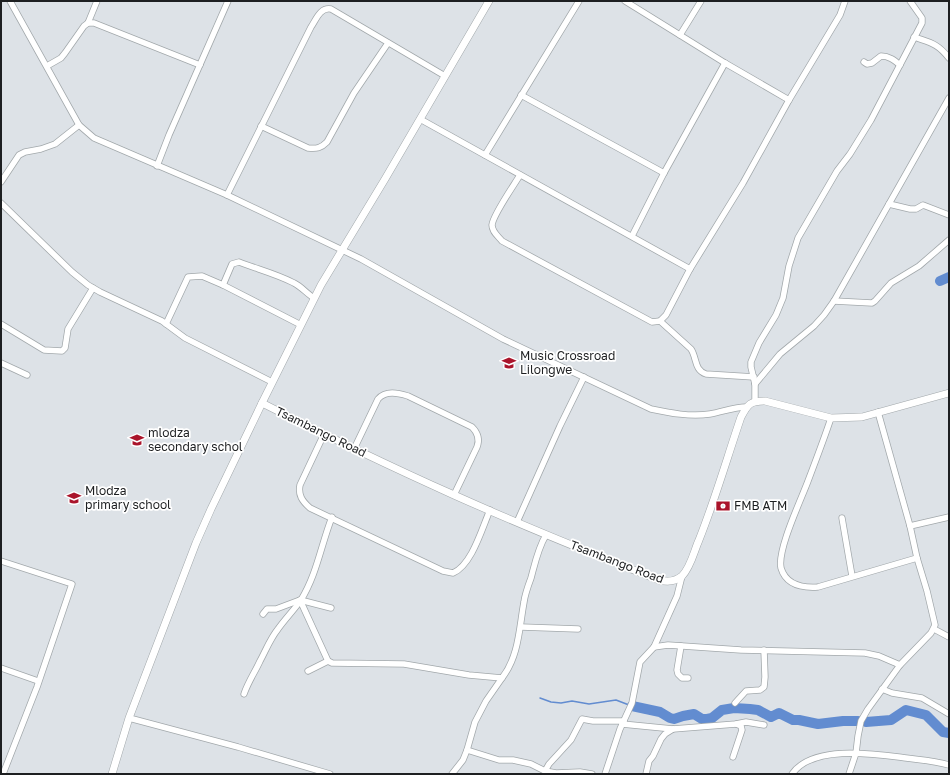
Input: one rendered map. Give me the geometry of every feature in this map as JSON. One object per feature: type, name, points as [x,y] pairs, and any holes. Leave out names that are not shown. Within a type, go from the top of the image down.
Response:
[{"type":"street","points":[[10,1],[79,125],[94,138],[227,195],[361,259],[503,339],[651,409],[673,414],[703,414],[736,407],[746,407],[755,401],[765,401],[831,418],[862,417],[949,393]]},
{"type":"street","points":[[47,66],[61,58],[65,53],[84,26],[88,23],[97,1]]},
{"type":"street","points":[[157,166],[169,135],[228,1]]},
{"type":"street","points":[[327,9],[328,1]]},
{"type":"street","points":[[112,774],[129,718],[196,543],[272,382],[314,298],[489,1]]},
{"type":"street","points":[[485,155],[579,1]]},
{"type":"street","points":[[625,1],[680,36],[789,100]]},
{"type":"street","points":[[680,36],[701,1]]},
{"type":"street","points":[[520,175],[495,217],[492,226],[495,234],[502,241],[652,322],[660,321],[666,315],[690,269],[743,183],[789,100],[840,15],[845,1]]},
{"type":"street","points":[[755,401],[755,384],[751,362],[762,339],[776,316],[783,298],[789,266],[798,238],[837,171],[850,154],[871,120],[914,37],[922,20],[910,1]]},
{"type":"street","points":[[227,195],[311,27],[318,14],[327,9],[330,9],[445,76]]},
{"type":"street","points":[[88,23],[94,23],[200,65]]},
{"type":"street","points":[[914,37],[935,44],[941,48],[949,58]]},
{"type":"street","points":[[261,126],[308,148],[315,149],[322,147],[327,142],[358,87],[388,43]]},
{"type":"street","points":[[864,62],[867,64],[872,63],[881,56],[886,56],[894,59],[900,65]]},
{"type":"street","points":[[632,236],[664,173],[725,63]]},
{"type":"street","points":[[521,95],[664,173]]},
{"type":"street","points":[[755,384],[780,354],[814,326],[834,301],[949,98]]},
{"type":"street","points":[[420,119],[690,269]]},
{"type":"street","points":[[1,182],[20,155],[25,152],[55,144],[79,125]]},
{"type":"street","points":[[1,203],[72,272],[93,288],[166,324],[185,338],[272,382]]},
{"type":"street","points":[[889,204],[910,209],[916,209],[923,205],[949,215]]},
{"type":"street","points":[[834,301],[872,303],[891,284],[919,266],[949,240]]},
{"type":"street","points":[[223,285],[232,264],[239,262],[300,286],[303,291],[314,298]]},
{"type":"street","points":[[166,324],[188,277],[202,276],[223,285],[301,325]]},
{"type":"street","points":[[1,324],[44,350],[62,351],[65,348],[68,329],[93,288]]},
{"type":"street","points":[[660,321],[691,349],[698,369],[701,372],[706,374],[754,376]]},
{"type":"street","points":[[1,363],[27,375]]},
{"type":"street","points":[[517,522],[560,426],[584,377]]},
{"type":"street","points":[[354,448],[378,399],[382,395],[386,393],[408,396],[476,431],[478,436],[477,447],[454,495]]},
{"type":"street","name":"Tsambango Road","points":[[262,403],[454,495],[546,535],[659,580],[673,581],[682,576],[689,564],[707,519],[741,417],[746,407]]},
{"type":"street","points":[[849,774],[856,753],[861,721],[868,709],[900,665],[934,629],[934,620],[910,526],[878,412]]},
{"type":"street","points":[[831,418],[824,441],[786,537],[780,561],[783,573],[793,583],[804,587],[818,587],[917,558]]},
{"type":"street","points":[[324,434],[300,485],[300,497],[304,503],[310,508],[332,517],[442,571],[453,573],[462,567],[468,560],[490,510]]},
{"type":"street","points":[[244,694],[248,682],[277,629],[300,600],[318,563],[324,538],[332,517]]},
{"type":"street","points":[[910,526],[949,517]]},
{"type":"street","points":[[842,518],[852,576]]},
{"type":"street","points":[[452,774],[463,760],[475,722],[486,700],[511,664],[521,627],[526,593],[539,549],[546,535]]},
{"type":"street","points":[[1,561],[72,584],[37,687],[3,774]]},
{"type":"street","points":[[605,774],[623,723],[632,703],[637,670],[640,662],[654,647],[677,596],[682,576]]},
{"type":"street","points":[[300,600],[328,661],[332,663],[404,664],[470,675],[502,678]]},
{"type":"street","points":[[263,614],[266,609],[276,609],[300,600],[331,608]]},
{"type":"street","points":[[521,627],[578,629]]},
{"type":"street","points":[[934,629],[949,637]]},
{"type":"street","points":[[654,647],[668,645],[831,653],[865,653],[879,656],[900,665]]},
{"type":"street","points":[[681,646],[677,670],[678,674],[682,678],[688,678]]},
{"type":"street","points":[[735,703],[746,691],[760,690],[764,687],[764,650]]},
{"type":"street","points":[[308,671],[328,661]]},
{"type":"street","points":[[1,668],[38,681]]},
{"type":"street","points":[[882,690],[922,698],[949,714]]},
{"type":"street","points":[[129,718],[238,747],[330,774]]},
{"type":"street","points":[[545,771],[549,764],[571,740],[582,719],[673,729],[746,722],[764,725]]},
{"type":"street","points":[[733,757],[742,730],[741,726],[736,724]]},
{"type":"street","points":[[646,774],[649,761],[661,739],[665,734],[673,729]]},
{"type":"street","points":[[467,750],[500,760],[513,760],[531,764],[545,771],[556,773],[592,774]]},
{"type":"street","points":[[792,774],[798,767],[809,760],[840,753],[881,754],[949,765]]},
{"type":"waterway","points":[[940,281],[949,277]]},
{"type":"waterway","points":[[540,698],[551,702],[561,703],[572,701],[589,704],[616,700],[629,705]]},
{"type":"waterway","points":[[632,706],[660,712],[674,719],[694,714],[702,719],[707,719],[712,718],[722,710],[734,708],[758,710],[771,717],[779,713],[793,720],[818,724],[858,721]]},
{"type":"waterway","points":[[866,722],[891,720],[906,710],[926,715],[943,732],[949,733]]},
{"type":"place","name":"Music Crossroad Lilongwe","points":[[509,363]]},
{"type":"place","name":"mlodza secondary schol","points":[[137,440]]},
{"type":"place","name":"Mlodza primary school","points":[[74,498]]},
{"type":"place","name":"FMB ATM","points":[[723,506]]}]
